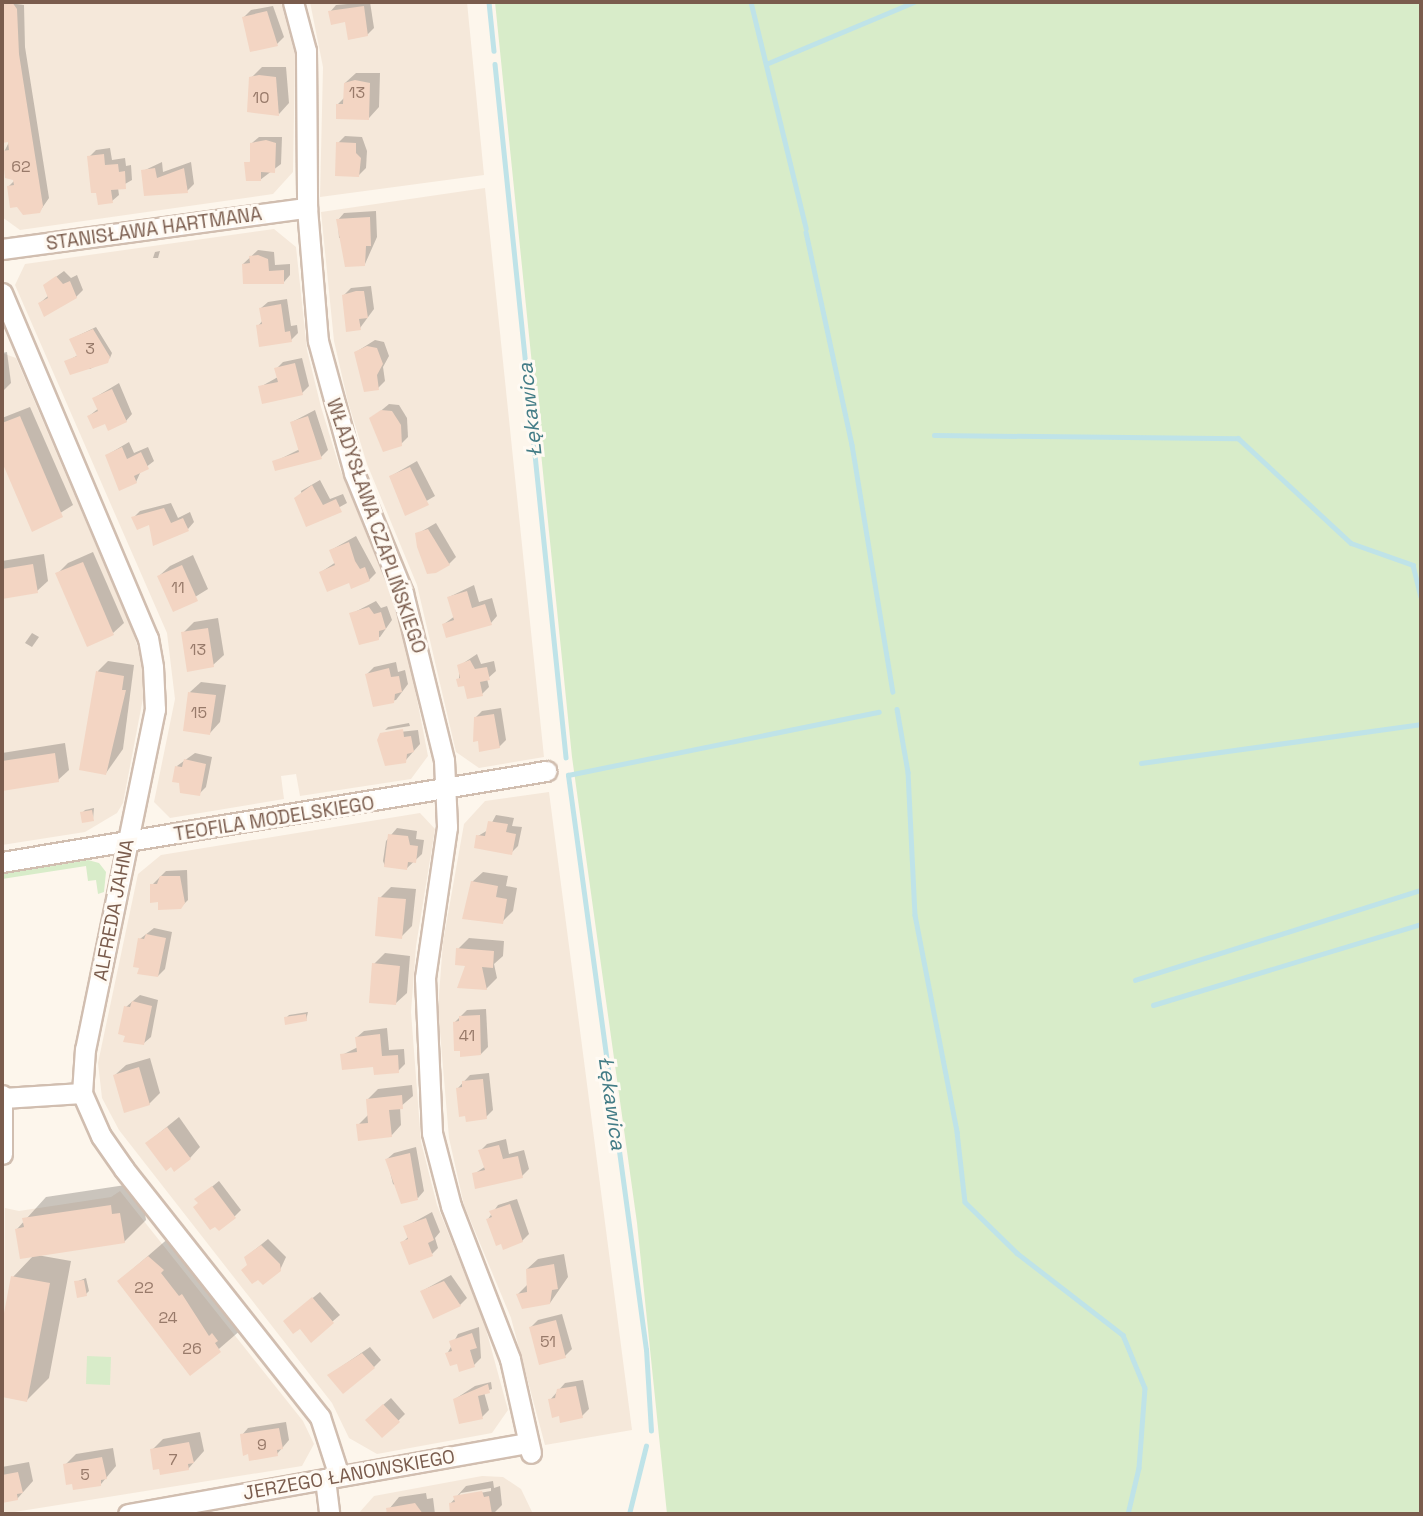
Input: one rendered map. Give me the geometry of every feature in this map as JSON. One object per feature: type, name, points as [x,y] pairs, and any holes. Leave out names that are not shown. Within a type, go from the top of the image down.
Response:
[{"type":"street","name":"WŁADYSŁAWA CZAPLIŃSKIEGO","points":[[293,2],[306,51],[309,85],[307,208],[318,341],[333,409],[403,593],[436,714],[446,790],[447,827],[425,978],[432,1133],[451,1206],[510,1359],[530,1448]]},
{"type":"street","name":"STANISŁAWA HARTMANA","points":[[2,249],[307,208]]},
{"type":"street","name":"ALFREDA JAHNA","points":[[2,293],[10,339],[148,638],[155,709],[85,1049],[82,1093],[101,1136],[124,1169],[320,1417],[332,1477],[329,1514]]},
{"type":"street","name":"TEOFILA MODELSKIEGO","points":[[2,862],[126,844],[546,771]]},
{"type":"street","points":[[2,1154],[2,1097],[82,1093]]},
{"type":"street","name":"JERZEGO ŁANOWSKIEGO","points":[[128,1514],[332,1477],[530,1448]]},
{"type":"shaded area","points":[[2,2],[281,2],[295,55],[293,172],[273,194],[20,230],[2,217]]},
{"type":"shaded area","points":[[310,2],[467,2],[484,175],[320,197],[323,67]]},
{"type":"shaded area","points":[[485,188],[544,757],[479,768],[456,752],[417,585],[367,464],[348,402],[334,341],[321,212]]},
{"type":"shaded area","points":[[274,229],[296,247],[307,350],[321,407],[340,469],[389,590],[408,653],[428,756],[411,779],[300,796],[296,774],[281,776],[284,799],[170,818],[154,802],[175,699],[167,633],[15,285],[25,264]]},
{"type":"shaded area","points":[[2,353],[16,358],[132,630],[142,660],[144,693],[123,803],[117,813],[85,832],[2,845]]},
{"type":"shaded area","points":[[549,792],[632,1430],[545,1445],[511,1318],[464,1205],[449,1138],[438,1008],[443,942],[464,824],[485,801]]},
{"type":"shaded area","points":[[420,813],[435,829],[416,946],[411,1012],[421,1142],[437,1205],[484,1322],[508,1410],[492,1433],[377,1454],[349,1438],[332,1403],[119,1130],[102,1098],[98,1063],[138,874],[161,855]]},
{"type":"shaded area","points":[[120,1191],[303,1421],[314,1444],[302,1466],[2,1514],[5,1208],[19,1211],[111,1197]]},
{"type":"shaded area","points":[[482,1476],[503,1477],[521,1489],[533,1514],[358,1514],[374,1496]]},
{"type":"green space","points":[[495,2],[1421,2],[1421,1514],[667,1514],[637,1223],[572,757]]},
{"type":"green space","points":[[88,860],[99,863],[106,872],[104,892],[98,894],[96,880],[88,881],[86,866],[2,879],[2,874]]},
{"type":"green space","points":[[87,1356],[111,1357],[110,1385],[86,1384]]},
{"type":"building","points":[[2,2],[12,2],[17,9],[19,54],[43,206],[40,213],[23,215],[17,207],[10,208],[7,186],[14,185],[13,180],[5,178],[2,151],[9,150],[8,142],[2,143]]},
{"type":"building","points":[[364,6],[368,36],[348,40],[345,22],[331,25],[328,11]]},
{"type":"building","points":[[267,11],[278,46],[250,52],[242,17]]},
{"type":"building","points":[[249,77],[276,77],[279,116],[247,112]]},
{"type":"building","points":[[355,80],[370,83],[369,120],[336,119],[336,104],[343,104],[344,83]]},
{"type":"building","points":[[266,140],[276,143],[275,173],[261,172],[261,181],[246,181],[244,162],[250,162],[250,143]]},
{"type":"building","points":[[336,142],[356,143],[356,153],[361,158],[359,177],[335,176]]},
{"type":"building","points":[[104,154],[105,165],[118,164],[119,172],[125,171],[126,189],[111,190],[113,203],[98,205],[96,193],[91,193],[87,156]]},
{"type":"building","points":[[155,168],[157,178],[184,168],[188,193],[144,196],[141,170]]},
{"type":"building","points":[[370,217],[371,246],[366,246],[365,266],[345,267],[336,219]]},
{"type":"building","points":[[258,255],[268,259],[269,271],[284,270],[284,284],[243,284],[242,264],[250,263],[249,256]]},
{"type":"building","points":[[56,276],[63,284],[70,281],[77,298],[44,317],[38,303],[48,298],[43,285]]},
{"type":"building","points":[[364,291],[368,318],[359,319],[361,330],[346,332],[342,295]]},
{"type":"building","points":[[281,304],[285,332],[290,331],[292,342],[259,347],[256,325],[262,324],[259,308]]},
{"type":"building","points":[[93,329],[110,357],[108,363],[70,375],[64,361],[77,356],[69,339]]},
{"type":"building","points":[[367,346],[377,348],[383,364],[377,375],[379,390],[364,392],[354,352]]},
{"type":"building","points":[[295,363],[303,395],[262,404],[258,386],[278,382],[274,368]]},
{"type":"building","points":[[112,389],[127,422],[108,431],[105,424],[93,429],[87,416],[98,411],[92,398]]},
{"type":"building","points":[[381,410],[392,411],[401,425],[402,446],[383,452],[369,418]]},
{"type":"building","points":[[20,416],[63,517],[32,532],[2,462],[2,423]]},
{"type":"building","points":[[308,416],[322,459],[275,471],[272,461],[299,452],[290,422]]},
{"type":"building","points":[[122,447],[127,459],[141,452],[149,469],[134,476],[137,483],[119,491],[105,455]]},
{"type":"building","points":[[410,467],[429,505],[405,516],[389,476]]},
{"type":"building","points":[[312,485],[323,505],[336,499],[342,512],[306,527],[294,498]]},
{"type":"building","points":[[164,508],[171,523],[183,518],[189,531],[153,546],[149,525],[137,530],[131,517]]},
{"type":"building","points":[[428,529],[450,565],[436,573],[427,574],[415,533]]},
{"type":"building","points":[[349,542],[355,561],[360,569],[365,567],[370,581],[351,589],[349,583],[327,592],[319,572],[335,565],[329,550]]},
{"type":"building","points":[[83,562],[114,635],[87,647],[55,573]]},
{"type":"building","points":[[33,564],[38,593],[2,599],[2,569]]},
{"type":"building","points":[[182,565],[198,601],[173,612],[157,576]]},
{"type":"building","points":[[467,591],[472,608],[485,604],[492,625],[446,638],[442,624],[454,620],[447,597]]},
{"type":"building","points":[[369,607],[374,614],[381,612],[386,629],[379,631],[379,640],[359,645],[349,613]]},
{"type":"building","points":[[208,628],[214,667],[187,672],[181,632]]},
{"type":"building","points":[[470,660],[475,669],[487,667],[490,680],[480,682],[483,696],[467,699],[464,686],[458,687],[456,679],[460,678],[457,665]]},
{"type":"building","points":[[389,668],[391,677],[399,676],[402,692],[395,694],[394,703],[373,707],[365,674]]},
{"type":"building","points":[[96,671],[124,676],[122,690],[126,690],[106,775],[79,770]]},
{"type":"building","points":[[188,692],[216,695],[210,735],[183,731]]},
{"type":"building","points":[[494,714],[500,748],[479,752],[478,741],[473,742],[474,717]]},
{"type":"building","points":[[403,729],[404,737],[411,736],[414,752],[407,754],[406,763],[385,766],[377,740],[380,733]]},
{"type":"building","points":[[55,753],[59,782],[2,791],[2,761]]},
{"type":"building","points":[[184,759],[206,764],[200,796],[180,793],[179,783],[172,782],[175,766],[182,767]]},
{"type":"building","points":[[92,810],[94,821],[82,823],[80,812]]},
{"type":"building","points":[[488,821],[508,824],[506,832],[516,834],[512,855],[474,848],[476,835],[485,836]]},
{"type":"building","points":[[388,834],[408,836],[410,845],[418,846],[416,863],[408,862],[407,870],[384,867]]},
{"type":"building","points":[[160,876],[180,876],[185,903],[181,909],[158,910],[158,902],[150,903],[150,884],[157,884]]},
{"type":"building","points":[[471,881],[498,886],[496,897],[507,899],[503,924],[462,919]]},
{"type":"building","points":[[378,897],[406,899],[402,939],[375,936]]},
{"type":"building","points":[[146,934],[166,938],[158,977],[137,974],[139,968],[133,967],[138,938],[144,939]]},
{"type":"building","points":[[456,948],[494,951],[493,968],[482,967],[487,990],[457,988],[465,966],[455,965]]},
{"type":"building","points":[[372,963],[400,966],[396,1005],[369,1003]]},
{"type":"building","points":[[132,1001],[152,1006],[144,1045],[123,1042],[125,1036],[118,1034],[124,1006],[130,1007]]},
{"type":"building","points":[[306,1014],[307,1021],[285,1025],[284,1017]]},
{"type":"building","points":[[480,1015],[481,1055],[460,1057],[460,1051],[454,1051],[453,1022],[459,1021],[459,1016]]},
{"type":"building","points":[[380,1034],[382,1056],[398,1055],[399,1073],[374,1075],[373,1067],[342,1070],[340,1054],[357,1052],[355,1037]]},
{"type":"building","points":[[139,1067],[150,1105],[124,1113],[113,1075]]},
{"type":"building","points":[[483,1079],[487,1119],[466,1122],[465,1116],[459,1117],[456,1088],[462,1087],[462,1081]]},
{"type":"building","points":[[402,1095],[403,1109],[389,1110],[392,1137],[358,1141],[356,1124],[368,1123],[366,1099]]},
{"type":"building","points":[[167,1127],[191,1159],[174,1172],[171,1167],[166,1171],[145,1143]]},
{"type":"building","points":[[499,1145],[503,1159],[518,1156],[523,1178],[475,1189],[472,1173],[485,1170],[478,1150]]},
{"type":"building","points":[[410,1153],[418,1200],[401,1204],[385,1159]]},
{"type":"building","points":[[212,1186],[236,1218],[219,1231],[215,1227],[210,1230],[193,1207],[198,1203],[194,1199]]},
{"type":"building","points":[[510,1204],[523,1242],[503,1250],[501,1244],[496,1246],[486,1219],[492,1217],[489,1211]]},
{"type":"building","points":[[111,1205],[112,1214],[120,1213],[125,1243],[20,1259],[15,1229],[24,1227],[22,1218]]},
{"type":"building","points":[[426,1218],[434,1240],[428,1243],[433,1256],[409,1265],[400,1242],[408,1239],[403,1226]]},
{"type":"building","points":[[261,1245],[280,1264],[281,1271],[263,1285],[258,1280],[252,1284],[241,1270],[247,1265],[244,1257]]},
{"type":"building","points":[[148,1256],[164,1270],[161,1273],[179,1296],[182,1294],[209,1336],[212,1333],[218,1341],[215,1343],[221,1352],[190,1376],[117,1281]]},
{"type":"building","points":[[554,1264],[558,1289],[552,1290],[550,1304],[522,1309],[516,1294],[527,1292],[526,1269]]},
{"type":"building","points":[[11,1276],[50,1283],[27,1402],[2,1397],[2,1324]]},
{"type":"building","points":[[84,1280],[87,1296],[77,1298],[74,1281]]},
{"type":"building","points":[[444,1281],[461,1306],[433,1319],[420,1291]]},
{"type":"building","points":[[312,1297],[334,1323],[311,1343],[300,1329],[293,1334],[283,1321]]},
{"type":"building","points":[[556,1320],[566,1358],[539,1365],[529,1327]]},
{"type":"building","points":[[472,1333],[477,1348],[470,1350],[475,1367],[459,1372],[457,1364],[450,1366],[445,1353],[452,1351],[449,1341]]},
{"type":"building","points":[[362,1353],[375,1368],[343,1394],[327,1375]]},
{"type":"building","points":[[488,1384],[490,1393],[478,1396],[483,1419],[459,1424],[453,1399]]},
{"type":"building","points":[[576,1386],[583,1418],[560,1423],[559,1416],[552,1418],[548,1399],[555,1398],[557,1389]]},
{"type":"building","points":[[383,1404],[400,1422],[382,1438],[365,1420]]},
{"type":"building","points":[[279,1428],[283,1449],[277,1450],[278,1456],[249,1461],[248,1454],[243,1456],[240,1434]]},
{"type":"building","points":[[189,1442],[194,1463],[188,1464],[189,1470],[160,1475],[159,1469],[153,1470],[150,1449]]},
{"type":"building","points":[[102,1457],[107,1479],[101,1480],[101,1486],[73,1490],[72,1484],[66,1485],[63,1464]]},
{"type":"building","points":[[18,1472],[23,1493],[17,1494],[18,1500],[2,1503],[2,1475]]},
{"type":"building","points":[[482,1491],[484,1497],[489,1496],[492,1514],[450,1514],[449,1503],[455,1502],[453,1496]]},
{"type":"building","points":[[415,1503],[423,1514],[387,1514],[386,1508]]},
{"type":"waterway","name":"Łękawica","points":[[489,2],[494,51]]},
{"type":"waterway","points":[[751,2],[806,228]]},
{"type":"waterway","points":[[766,64],[914,2]]},
{"type":"waterway","name":"Łękawica","points":[[495,64],[566,757]]},
{"type":"waterway","points":[[806,232],[852,445],[893,692]]},
{"type":"waterway","points":[[934,435],[1238,438],[1351,543],[1413,565],[1421,596]]},
{"type":"waterway","points":[[897,709],[908,772],[915,915],[957,1132],[965,1202],[1017,1253],[1123,1335],[1145,1388],[1139,1468],[1128,1514]]},
{"type":"waterway","name":"Łękawica","points":[[651,1431],[646,1350],[568,775],[879,712]]},
{"type":"waterway","points":[[1141,763],[1421,724]]},
{"type":"waterway","points":[[1135,980],[1421,890]]},
{"type":"waterway","points":[[1153,1005],[1421,924]]},
{"type":"waterway","name":"Łękawica","points":[[629,1514],[646,1446]]}]
